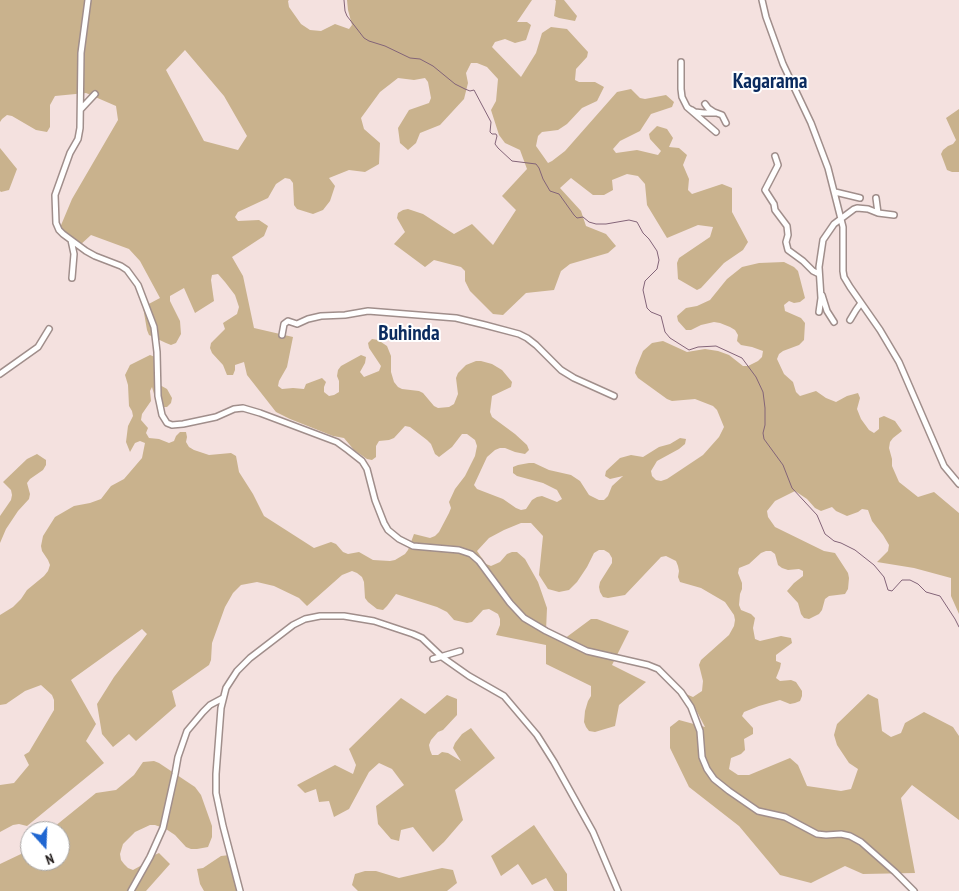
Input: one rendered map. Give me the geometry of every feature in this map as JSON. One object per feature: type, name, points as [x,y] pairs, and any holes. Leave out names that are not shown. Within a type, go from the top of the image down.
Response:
[{"type":"street","points":[[88,0],[82,53],[80,128],[78,139],[70,153],[55,195],[56,223],[59,230],[95,256],[121,266],[130,274],[141,290],[154,327],[157,352],[158,396],[162,415],[167,423],[176,425],[222,415],[234,409],[243,408],[337,442],[362,461],[368,471],[371,488],[384,523],[388,530],[399,539],[413,546],[459,550],[471,554],[479,561],[510,603],[524,618],[587,651],[658,669],[681,692],[691,707],[700,731],[702,757],[714,779],[729,792],[758,811],[785,817],[817,834],[841,834],[861,842],[914,891]]},
{"type":"street","points":[[762,0],[769,27],[783,64],[811,123],[828,168],[844,237],[844,277],[900,362],[944,466],[959,484]]},
{"type":"street","points":[[681,62],[682,97],[687,107],[716,132]]},
{"type":"street","points":[[81,109],[95,94]]},
{"type":"street","points":[[705,104],[708,108],[722,115],[726,123]]},
{"type":"street","points":[[687,107],[695,112],[716,113]]},
{"type":"street","points":[[775,156],[778,165],[765,190],[774,204],[775,210],[788,226],[786,242],[788,250],[819,274]]},
{"type":"street","points":[[835,192],[860,198]]},
{"type":"street","points":[[876,198],[878,212]]},
{"type":"street","points":[[834,322],[827,310],[821,290],[819,267],[822,240],[841,218],[857,208],[894,215]]},
{"type":"street","points":[[71,240],[74,254],[72,278]]},
{"type":"street","points":[[819,312],[821,290]]},
{"type":"street","points":[[850,320],[861,303]]},
{"type":"street","points":[[282,335],[284,324],[288,321],[297,324],[320,316],[345,315],[368,311],[456,318],[519,334],[536,345],[560,370],[614,396]]},
{"type":"street","points":[[0,374],[38,347],[48,330]]},
{"type":"street","points":[[240,891],[216,793],[223,698],[226,688],[232,677],[250,658],[293,625],[305,619],[320,616],[344,616],[374,621],[422,638],[442,657],[469,676],[504,696],[537,735],[554,762],[593,832],[618,891]]},
{"type":"street","points":[[433,659],[460,652]]},
{"type":"street","points":[[131,891],[150,857],[162,828],[178,757],[187,731],[202,712],[223,698]]},
{"type":"shaded area","points":[[0,0],[289,0],[289,7],[301,24],[310,30],[321,31],[335,24],[349,29],[352,25],[347,0],[532,0],[517,22],[527,22],[531,25],[526,40],[515,43],[505,39],[495,42],[492,47],[521,77],[536,53],[542,33],[551,27],[567,29],[588,52],[587,57],[576,69],[575,80],[579,82],[595,82],[604,87],[597,101],[582,108],[567,124],[558,130],[542,132],[538,136],[536,146],[548,163],[565,151],[617,92],[631,89],[640,98],[645,99],[666,95],[674,102],[672,107],[651,114],[640,131],[620,141],[613,149],[616,153],[637,150],[658,155],[661,151],[650,139],[649,134],[657,126],[667,129],[673,138],[669,147],[679,148],[687,155],[683,165],[689,179],[688,190],[692,194],[722,184],[732,188],[732,212],[748,242],[743,250],[724,263],[701,288],[697,290],[678,279],[677,263],[679,258],[710,237],[713,227],[698,225],[667,238],[647,205],[645,184],[638,176],[627,174],[612,180],[613,190],[604,195],[593,195],[571,178],[560,188],[581,211],[586,226],[606,234],[616,246],[608,253],[570,264],[561,271],[554,290],[526,293],[503,315],[493,314],[470,291],[465,281],[465,271],[461,267],[434,260],[425,267],[394,244],[405,232],[397,218],[398,213],[403,210],[408,209],[423,214],[454,234],[472,224],[493,245],[516,210],[502,196],[527,169],[520,150],[505,143],[499,135],[491,110],[496,101],[498,79],[487,67],[471,63],[466,73],[468,83],[464,99],[440,125],[420,133],[416,143],[408,150],[400,143],[398,128],[409,110],[429,103],[431,98],[428,82],[425,78],[414,80],[398,78],[380,92],[361,118],[364,129],[380,143],[379,164],[365,172],[349,170],[329,178],[335,186],[330,201],[323,210],[313,214],[297,209],[294,205],[293,183],[290,179],[285,178],[276,184],[268,198],[238,212],[235,217],[238,221],[259,220],[268,226],[264,236],[232,257],[243,276],[254,328],[293,337],[287,367],[279,381],[278,386],[282,389],[304,389],[306,384],[322,378],[326,382],[324,392],[329,396],[334,395],[339,392],[338,370],[341,366],[361,355],[366,357],[360,372],[364,377],[379,371],[381,366],[369,348],[368,343],[372,339],[378,340],[387,346],[391,356],[391,372],[394,382],[398,387],[423,393],[438,408],[449,407],[454,404],[458,394],[456,378],[466,365],[481,361],[492,364],[502,370],[512,382],[511,387],[492,396],[490,412],[492,417],[527,445],[529,450],[525,454],[505,448],[495,450],[487,457],[474,485],[477,489],[503,499],[521,510],[526,509],[532,500],[537,497],[542,496],[557,502],[562,499],[557,490],[513,473],[513,467],[518,465],[534,463],[549,470],[571,475],[580,481],[589,495],[599,500],[604,500],[612,486],[623,476],[610,479],[605,476],[606,471],[620,458],[631,455],[643,457],[659,447],[670,444],[680,438],[686,439],[685,444],[679,449],[657,461],[651,471],[652,476],[656,480],[661,481],[703,455],[719,437],[724,427],[717,410],[713,406],[695,399],[672,401],[667,399],[638,378],[635,373],[643,351],[652,343],[663,341],[687,352],[705,349],[718,351],[729,355],[743,366],[748,366],[758,361],[762,357],[763,351],[741,345],[737,341],[738,335],[735,330],[730,327],[714,322],[686,330],[678,321],[677,316],[686,308],[697,306],[710,300],[727,279],[742,267],[759,263],[784,262],[794,267],[798,271],[805,298],[800,302],[794,303],[789,301],[784,305],[785,311],[801,318],[805,323],[804,340],[799,345],[779,354],[777,359],[784,374],[793,382],[796,392],[800,396],[816,391],[836,402],[858,393],[860,398],[857,409],[861,419],[869,430],[874,433],[879,429],[879,418],[884,416],[895,421],[902,431],[893,438],[889,448],[892,466],[899,482],[918,497],[934,492],[959,513],[959,614],[951,596],[951,578],[914,568],[877,562],[888,551],[889,545],[872,521],[868,510],[862,509],[847,516],[832,507],[821,511],[795,491],[775,501],[767,511],[768,517],[775,527],[824,551],[835,553],[848,573],[848,589],[845,594],[829,596],[825,599],[819,614],[809,619],[804,618],[798,603],[787,591],[803,576],[803,571],[782,568],[778,565],[775,554],[771,551],[761,553],[749,564],[739,568],[738,573],[742,589],[739,605],[741,610],[755,618],[753,628],[755,639],[760,641],[781,636],[791,638],[792,643],[776,655],[776,661],[781,663],[776,678],[780,681],[791,680],[796,682],[802,691],[802,696],[800,701],[795,703],[790,704],[780,700],[744,712],[742,716],[753,728],[753,734],[744,739],[745,750],[731,758],[729,769],[738,775],[749,775],[790,758],[798,765],[807,786],[841,791],[851,789],[858,769],[849,763],[837,745],[834,735],[837,724],[868,694],[878,699],[882,731],[891,737],[901,733],[905,723],[924,712],[953,727],[959,736],[959,820],[912,785],[901,798],[915,873],[863,874],[845,866],[811,883],[780,875],[739,826],[689,787],[670,748],[670,727],[679,720],[705,727],[694,706],[681,692],[693,697],[702,691],[703,681],[699,665],[701,660],[729,635],[734,626],[734,615],[725,602],[701,588],[680,582],[676,561],[666,556],[661,557],[625,595],[603,597],[599,587],[600,582],[612,563],[609,553],[604,550],[594,553],[577,582],[569,590],[559,592],[548,589],[539,575],[543,536],[531,523],[521,523],[489,538],[477,551],[486,564],[491,566],[500,562],[507,554],[512,552],[517,552],[525,559],[538,582],[547,608],[546,631],[564,639],[591,619],[597,619],[629,631],[612,665],[646,682],[619,705],[615,726],[595,732],[589,731],[584,722],[585,711],[591,696],[591,686],[546,664],[546,645],[496,635],[500,619],[498,614],[489,609],[483,610],[472,622],[467,623],[454,620],[447,612],[437,607],[396,594],[383,610],[377,609],[365,598],[362,577],[352,571],[342,575],[307,606],[299,598],[274,586],[257,582],[241,585],[233,593],[225,607],[212,643],[209,665],[172,691],[176,706],[136,741],[129,734],[113,747],[102,734],[97,704],[114,677],[147,634],[142,629],[71,680],[96,724],[86,741],[104,763],[33,821],[20,821],[20,824],[13,825],[0,832],[0,785],[14,783],[29,765],[24,755],[29,752],[54,710],[54,700],[52,695],[41,685],[25,691],[6,704],[0,705],[0,615],[13,607],[27,590],[48,571],[50,565],[41,546],[43,536],[55,517],[74,506],[101,499],[111,486],[124,479],[142,458],[145,443],[140,441],[135,443],[130,452],[126,442],[128,426],[133,416],[129,406],[128,385],[125,375],[130,365],[150,355],[155,357],[158,384],[167,389],[172,398],[171,403],[167,407],[161,407],[156,401],[152,387],[150,391],[151,401],[142,414],[141,420],[148,428],[146,433],[149,438],[169,443],[174,441],[180,432],[186,432],[186,442],[194,450],[209,455],[231,453],[236,456],[239,472],[264,516],[314,548],[331,542],[348,554],[359,552],[373,560],[390,561],[405,554],[414,534],[430,538],[435,536],[449,513],[451,508],[449,502],[475,456],[477,446],[475,440],[467,434],[462,434],[452,447],[439,457],[435,454],[427,440],[410,427],[405,426],[394,438],[379,441],[376,446],[376,457],[372,460],[367,459],[354,450],[344,438],[333,436],[276,412],[247,375],[244,362],[235,365],[233,375],[227,375],[223,365],[212,353],[211,343],[225,329],[223,323],[237,314],[239,307],[235,295],[218,274],[212,275],[211,280],[214,301],[195,313],[184,288],[170,296],[170,301],[180,321],[181,334],[176,343],[171,345],[149,335],[143,307],[160,298],[140,261],[129,249],[91,235],[79,246],[59,230],[72,199],[118,120],[116,106],[86,93],[55,96],[50,105],[50,127],[47,132],[36,130],[12,116],[7,115],[0,122]],"holes":[[[185,50],[224,96],[247,136],[238,150],[204,141],[166,70]]]},
{"type":"shaded area","points":[[555,0],[564,0],[577,16],[575,21],[554,16]]},
{"type":"shaded area","points":[[959,109],[959,172],[952,172],[947,170],[941,154],[943,150],[956,140],[946,118]]},
{"type":"shaded area","points":[[0,148],[17,169],[9,190],[1,192],[0,191]]},
{"type":"shaded area","points":[[37,454],[46,460],[46,465],[43,470],[27,483],[30,494],[29,499],[6,529],[0,543],[0,516],[11,500],[12,495],[11,490],[3,482],[27,459]]},
{"type":"shaded area","points":[[447,695],[457,699],[457,715],[431,740],[429,745],[432,755],[438,755],[442,752],[448,753],[461,761],[453,748],[462,734],[471,728],[495,758],[455,790],[463,820],[433,852],[413,827],[401,830],[399,841],[391,839],[378,824],[376,806],[404,785],[392,769],[379,763],[369,772],[349,809],[334,817],[329,801],[319,802],[316,789],[305,793],[297,785],[335,765],[353,774],[356,765],[349,749],[401,698],[425,714]]},
{"type":"shaded area","points":[[154,761],[159,763],[195,787],[201,795],[212,826],[212,837],[208,847],[191,849],[186,847],[175,835],[166,829],[150,825],[135,832],[123,844],[120,854],[124,864],[133,870],[150,857],[159,853],[170,864],[146,891],[0,891],[0,864],[20,854],[20,871],[70,871],[70,821],[61,821],[96,793],[116,790],[134,775],[143,762]]},
{"type":"shaded area","points":[[534,825],[567,874],[567,891],[554,891],[546,878],[532,885],[518,864],[501,876],[491,856]]},
{"type":"shaded area","points":[[230,855],[240,891],[204,891],[200,884],[197,869],[203,868],[221,856]]},
{"type":"shaded area","points":[[442,868],[453,870],[457,883],[447,891],[358,891],[352,885],[355,874],[365,871],[376,871],[399,878]]},
{"type":"waterway","points":[[344,0],[347,16],[364,38],[410,58],[420,59],[433,66],[455,84],[470,91],[474,90],[491,122],[490,132],[497,136],[495,144],[498,148],[512,161],[536,164],[550,191],[559,194],[577,218],[583,217],[589,222],[596,224],[629,220],[637,222],[657,251],[659,260],[657,269],[645,281],[643,290],[647,308],[661,316],[665,332],[670,338],[689,350],[698,347],[716,346],[742,358],[756,377],[763,392],[765,408],[764,439],[783,465],[792,488],[817,515],[825,534],[834,541],[855,550],[874,565],[884,577],[888,590],[892,591],[902,580],[910,580],[918,584],[926,592],[940,596],[959,627]]},
{"type":"district","name":"Kagarama","points":[[770,82]]},
{"type":"district","name":"Buhinda","points":[[409,334]]}]
